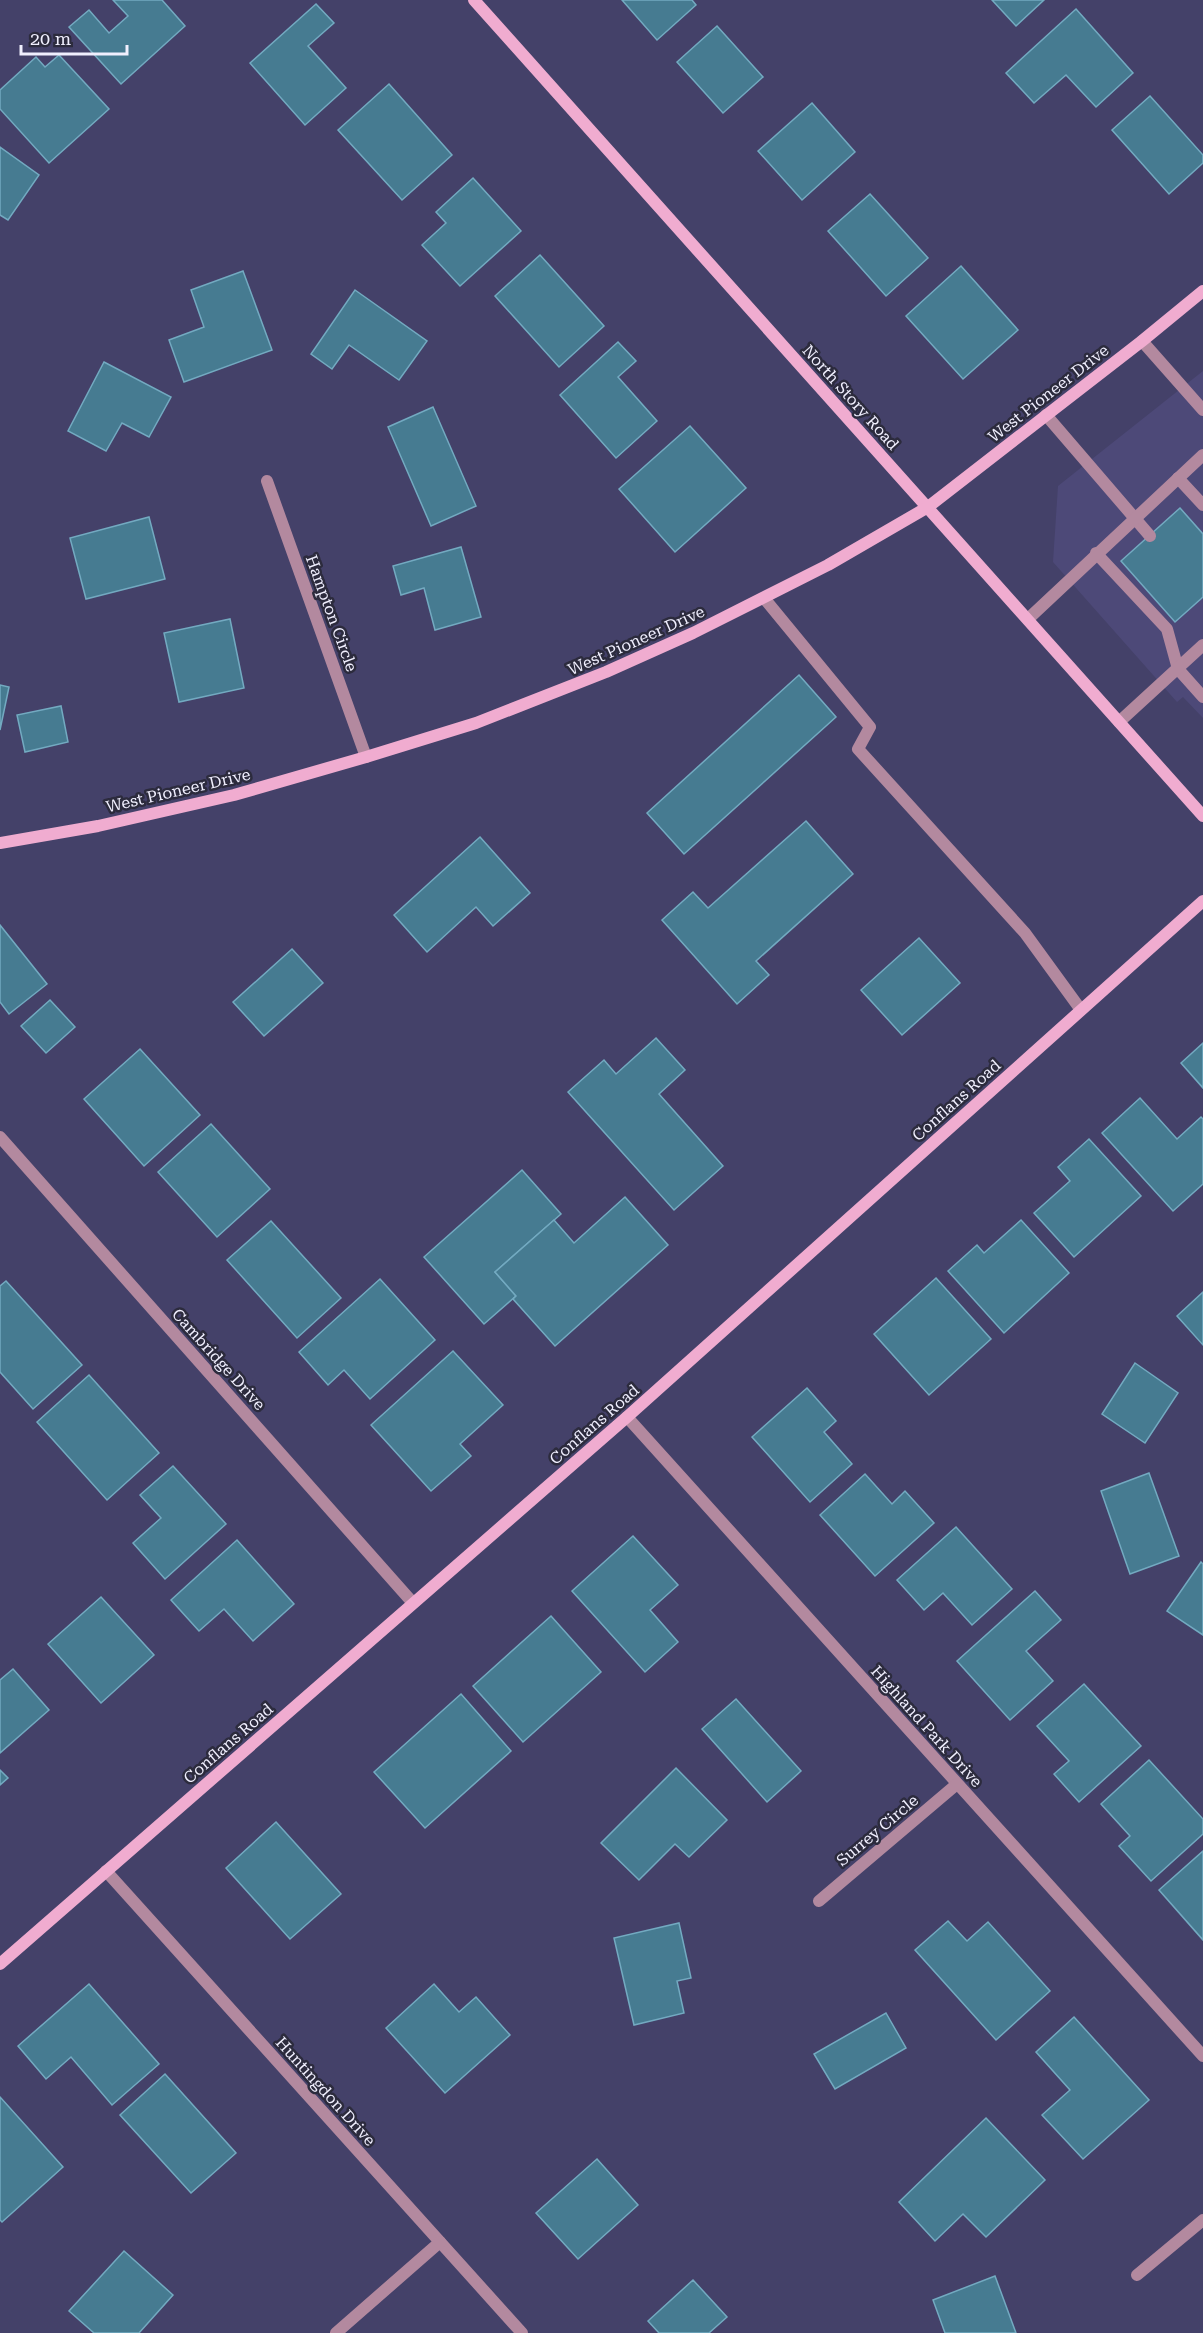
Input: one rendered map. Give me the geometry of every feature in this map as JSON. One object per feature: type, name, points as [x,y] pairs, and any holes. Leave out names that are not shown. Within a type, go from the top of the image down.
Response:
[{"type":"main road","name":"North Story Road","points":[[474,0],[1203,816]]},
{"type":"main road","name":"West Pioneer Drive","points":[[0,843],[98,826],[234,795],[366,757],[476,723],[606,672],[693,633],[828,565],[928,507],[1203,291]]},
{"type":"main road","name":"Conflans Road","points":[[0,1964],[627,1417],[1203,901]]},
{"type":"street","points":[[1142,341],[1203,410]]},
{"type":"street","points":[[1046,415],[1150,536]]},
{"type":"street","points":[[1028,619],[1203,455]]},
{"type":"street","points":[[1178,478],[1203,505]]},
{"type":"street","name":"Hampton Circle","points":[[267,480],[366,757]]},
{"type":"street","points":[[1096,554],[1167,629],[1178,669],[1203,697]]},
{"type":"street","points":[[764,598],[870,727],[858,749],[1024,933],[1082,1010]]},
{"type":"street","points":[[1119,722],[1203,645]]},
{"type":"street","name":"Cambridge Drive","points":[[0,1137],[413,1603]]},
{"type":"street","name":"Highland Park Drive","points":[[627,1417],[1203,2056]]},
{"type":"street","name":"Surrey Circle","points":[[819,1901],[957,1784]]},
{"type":"street","name":"Huntingdon Drive","points":[[106,1871],[522,2333]]},
{"type":"street","points":[[1137,2275],[1203,2220]]},
{"type":"street","points":[[336,2333],[440,2242]]},
{"type":"shaded area","points":[[1203,371],[1203,718],[1183,697],[1177,702],[1053,562],[1058,486]]},
{"type":"building","points":[[113,0],[162,0],[185,26],[121,84],[69,27],[89,10],[109,33],[128,16]]},
{"type":"building","points":[[622,0],[692,0],[696,5],[657,40]]},
{"type":"building","points":[[992,0],[1044,0],[1016,26]]},
{"type":"building","points":[[316,4],[334,23],[308,46],[346,88],[305,125],[250,63]]},
{"type":"building","points":[[1076,9],[1133,73],[1096,107],[1066,75],[1034,103],[1006,73]]},
{"type":"building","points":[[717,26],[763,77],[723,113],[677,62]]},
{"type":"building","points":[[59,55],[109,109],[49,163],[0,109],[0,90],[36,57],[45,67]]},
{"type":"building","points":[[389,84],[452,155],[402,200],[338,130]]},
{"type":"building","points":[[1150,96],[1203,155],[1203,163],[1169,194],[1112,130]]},
{"type":"building","points":[[812,103],[855,152],[802,200],[758,151]]},
{"type":"building","points":[[0,147],[39,175],[8,220],[0,215]]},
{"type":"building","points":[[473,178],[521,231],[460,286],[422,245],[446,223],[436,212]]},
{"type":"building","points":[[870,194],[928,258],[886,296],[828,231]]},
{"type":"building","points":[[540,255],[604,326],[559,367],[495,296]]},
{"type":"building","points":[[961,266],[1018,330],[963,379],[906,316]]},
{"type":"building","points":[[243,271],[272,350],[184,382],[169,340],[204,327],[191,290]]},
{"type":"building","points":[[355,290],[427,341],[399,380],[349,345],[332,369],[311,354]]},
{"type":"building","points":[[618,342],[636,361],[618,377],[657,421],[616,458],[560,395]]},
{"type":"building","points":[[104,362],[171,397],[149,437],[122,423],[106,451],[68,431]]},
{"type":"building","points":[[433,407],[476,506],[431,526],[388,427]]},
{"type":"building","points":[[690,426],[746,488],[675,552],[619,489]]},
{"type":"building","points":[[1180,508],[1203,534],[1203,597],[1175,622],[1121,561]]},
{"type":"building","points":[[149,517],[165,579],[86,599],[70,538]]},
{"type":"building","points":[[461,547],[481,617],[435,630],[424,588],[401,595],[393,566]]},
{"type":"building","points":[[230,619],[244,688],[179,702],[164,633]]},
{"type":"building","points":[[799,675],[836,717],[684,854],[647,813]]},
{"type":"building","points":[[0,685],[9,687],[0,730]]},
{"type":"building","points":[[61,706],[68,742],[25,752],[17,715]]},
{"type":"building","points":[[806,821],[853,874],[756,961],[769,975],[737,1004],[662,920],[693,892],[708,908]]},
{"type":"building","points":[[480,837],[530,893],[493,926],[476,907],[427,952],[394,915]]},
{"type":"building","points":[[0,925],[47,984],[9,1014],[0,1002]]},
{"type":"building","points":[[919,938],[960,983],[902,1035],[861,990]]},
{"type":"building","points":[[292,949],[323,983],[264,1036],[233,1002]]},
{"type":"building","points":[[50,1000],[75,1027],[46,1053],[21,1026]]},
{"type":"building","points":[[656,1038],[685,1070],[659,1094],[723,1166],[674,1210],[568,1092],[604,1060],[616,1074]]},
{"type":"building","points":[[1203,1043],[1203,1088],[1181,1063]]},
{"type":"building","points":[[140,1049],[200,1115],[144,1166],[84,1099]]},
{"type":"building","points":[[1140,1098],[1177,1139],[1201,1117],[1203,1119],[1203,1184],[1173,1211],[1102,1133]]},
{"type":"building","points":[[211,1124],[270,1189],[217,1237],[158,1172]]},
{"type":"building","points":[[1089,1139],[1141,1196],[1074,1257],[1034,1213],[1070,1181],[1058,1167]]},
{"type":"building","points":[[522,1170],[561,1214],[495,1272],[516,1296],[484,1324],[424,1257]]},
{"type":"building","points":[[625,1197],[668,1245],[555,1346],[513,1299],[516,1296],[495,1272],[554,1220],[574,1243]]},
{"type":"building","points":[[1021,1220],[1069,1273],[1004,1333],[948,1271],[977,1245],[984,1253]]},
{"type":"building","points":[[271,1221],[341,1298],[297,1338],[227,1260]]},
{"type":"building","points":[[936,1278],[991,1339],[929,1395],[874,1334]]},
{"type":"building","points":[[380,1279],[435,1340],[370,1399],[344,1370],[328,1385],[299,1352]]},
{"type":"building","points":[[6,1281],[82,1365],[33,1409],[0,1372],[0,1286]]},
{"type":"building","points":[[1203,1292],[1203,1345],[1177,1316]]},
{"type":"building","points":[[453,1351],[503,1405],[460,1444],[471,1456],[431,1491],[371,1425]]},
{"type":"building","points":[[1135,1363],[1178,1393],[1145,1443],[1102,1414]]},
{"type":"building","points":[[89,1375],[159,1453],[107,1500],[37,1422]]},
{"type":"building","points":[[807,1388],[836,1421],[824,1432],[852,1464],[810,1502],[752,1437]]},
{"type":"building","points":[[173,1466],[226,1524],[165,1579],[133,1543],[161,1518],[140,1495]]},
{"type":"building","points":[[1149,1473],[1179,1556],[1130,1574],[1101,1491]]},
{"type":"building","points":[[865,1474],[892,1504],[905,1491],[934,1523],[875,1576],[820,1515]]},
{"type":"building","points":[[956,1527],[1012,1589],[972,1625],[943,1593],[924,1610],[897,1580]]},
{"type":"building","points":[[633,1536],[678,1585],[650,1610],[678,1642],[645,1672],[572,1591]]},
{"type":"building","points":[[237,1540],[294,1604],[253,1641],[224,1609],[199,1631],[171,1600]]},
{"type":"building","points":[[1201,1562],[1203,1564],[1203,1635],[1167,1611]]},
{"type":"building","points":[[1035,1591],[1061,1620],[1026,1651],[1053,1681],[1010,1720],[957,1661]]},
{"type":"building","points":[[101,1597],[154,1655],[101,1703],[48,1644]]},
{"type":"building","points":[[551,1616],[601,1672],[523,1742],[473,1686]]},
{"type":"building","points":[[13,1669],[49,1710],[0,1753],[0,1680]]},
{"type":"building","points":[[1084,1684],[1141,1746],[1079,1802],[1054,1774],[1069,1761],[1037,1726]]},
{"type":"building","points":[[461,1694],[511,1751],[425,1828],[374,1772]]},
{"type":"building","points":[[736,1699],[801,1771],[767,1802],[702,1729]]},
{"type":"building","points":[[1149,1760],[1203,1819],[1203,1834],[1151,1881],[1119,1846],[1130,1836],[1101,1804]]},
{"type":"building","points":[[676,1768],[727,1820],[689,1857],[675,1844],[639,1880],[601,1843]]},
{"type":"building","points":[[0,1770],[8,1778],[0,1785]]},
{"type":"building","points":[[276,1822],[341,1894],[290,1939],[226,1868]]},
{"type":"building","points":[[1203,1851],[1203,1940],[1159,1890]]},
{"type":"building","points":[[948,1921],[967,1941],[988,1922],[1050,1991],[996,2040],[915,1950]]},
{"type":"building","points":[[679,1923],[691,1978],[677,1981],[684,2013],[634,2025],[614,1938]]},
{"type":"building","points":[[89,1984],[159,2064],[112,2105],[71,2057],[46,2079],[18,2046]]},
{"type":"building","points":[[434,1984],[459,2012],[476,1997],[510,2035],[445,2093],[386,2028]]},
{"type":"building","points":[[886,2013],[906,2048],[835,2089],[814,2054]]},
{"type":"building","points":[[1074,2017],[1149,2100],[1083,2159],[1042,2115],[1070,2090],[1036,2052]]},
{"type":"building","points":[[165,2074],[236,2153],[191,2193],[120,2115]]},
{"type":"building","points":[[0,2097],[63,2167],[2,2222],[0,2220]]},
{"type":"building","points":[[986,2118],[1045,2180],[986,2237],[963,2214],[935,2241],[899,2202]]},
{"type":"building","points":[[597,2159],[638,2205],[578,2259],[536,2213]]},
{"type":"building","points":[[124,2251],[173,2295],[139,2333],[94,2333],[69,2311]]},
{"type":"building","points":[[995,2276],[1016,2333],[945,2333],[933,2300]]},
{"type":"building","points":[[693,2280],[727,2317],[709,2333],[659,2333],[648,2321]]}]
